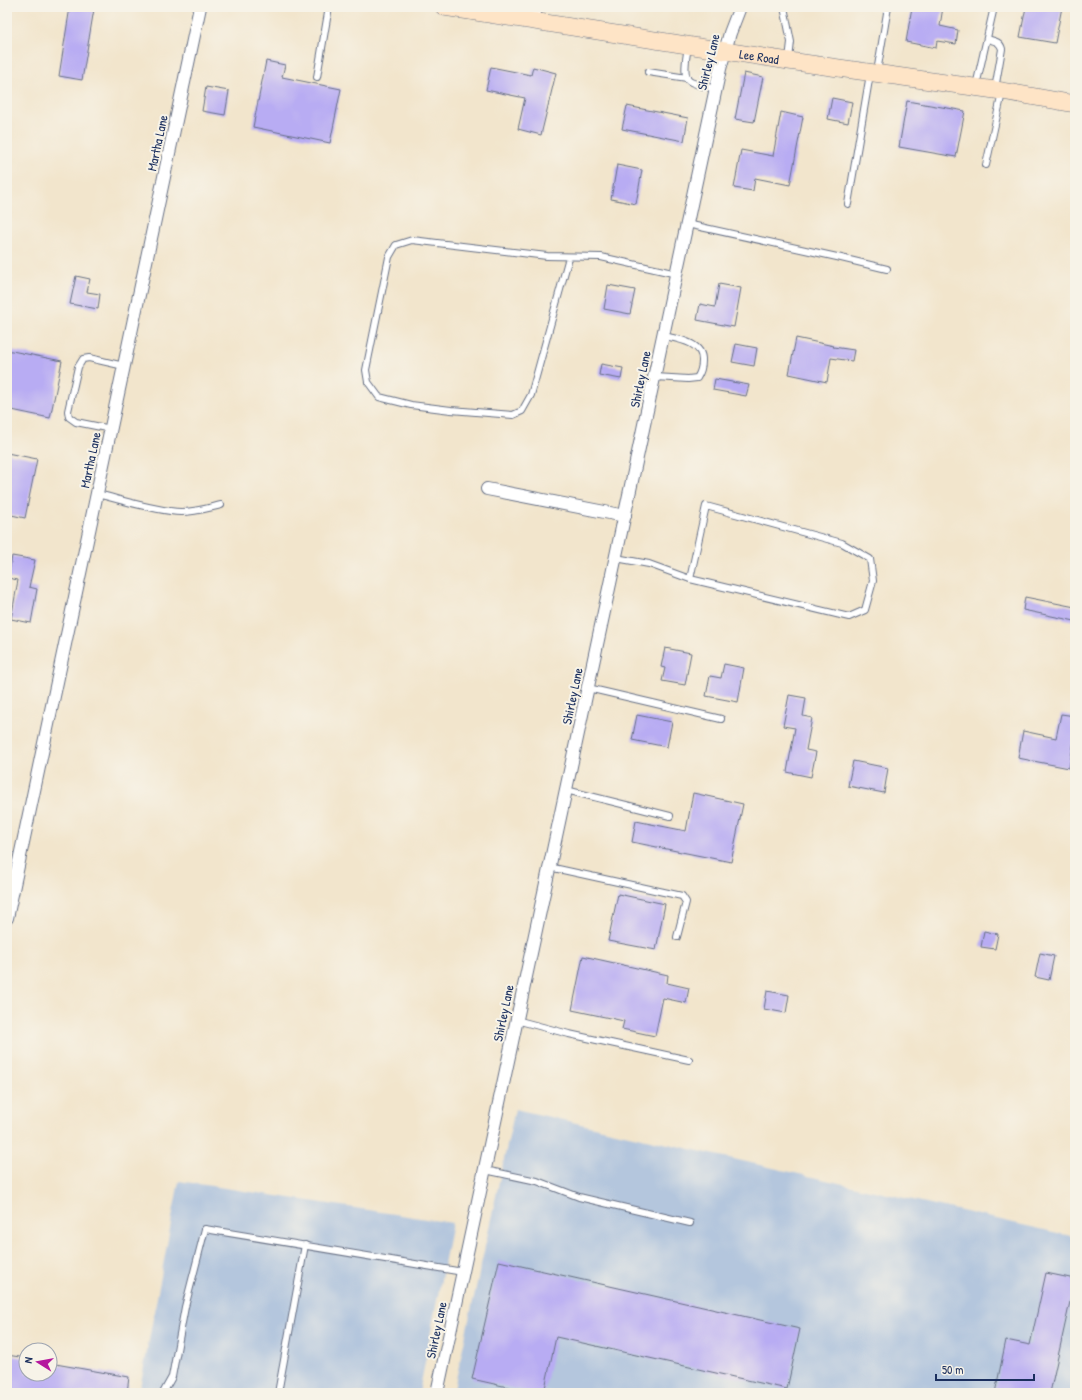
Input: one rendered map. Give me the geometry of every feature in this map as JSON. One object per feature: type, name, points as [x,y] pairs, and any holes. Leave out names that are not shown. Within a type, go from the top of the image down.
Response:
[{"type":"main road","name":"Lee Road","points":[[444,7],[534,14],[688,45],[998,91],[1075,104]]},
{"type":"street","name":"Martha Lane","points":[[7,918],[200,7]]},
{"type":"street","name":"Shirley Lane","points":[[437,1393],[716,89],[730,33],[740,7]]},
{"type":"street","points":[[487,489],[625,516]]},
{"type":"lane","points":[[317,77],[329,7]]},
{"type":"lane","points":[[784,7],[791,42],[789,61]]},
{"type":"lane","points":[[848,204],[873,73],[888,7]]},
{"type":"lane","points":[[975,88],[994,7]]},
{"type":"lane","points":[[986,165],[998,91],[1002,49],[1001,44],[998,42],[987,39]]},
{"type":"lane","points":[[688,45],[685,71],[687,78],[690,82],[716,89]]},
{"type":"lane","points":[[648,72],[687,78]]},
{"type":"lane","points":[[687,224],[837,256],[887,269]]},
{"type":"lane","points":[[569,257],[531,396],[522,411],[513,415],[411,405],[379,397],[368,382],[366,370],[389,257],[396,245],[412,240],[547,256],[601,257],[677,274]]},
{"type":"lane","points":[[655,377],[688,379],[697,378],[701,372],[702,355],[698,348],[687,342],[664,336]]},
{"type":"lane","points":[[111,429],[76,422],[69,417],[68,411],[74,381],[78,367],[83,359],[89,358],[124,366]]},
{"type":"lane","points":[[97,494],[182,512],[221,505]]},
{"type":"lane","points":[[616,558],[649,564],[690,579],[848,617],[865,610],[873,581],[870,559],[842,543],[706,506],[690,579]]},
{"type":"lane","points":[[588,688],[721,719]]},
{"type":"lane","points":[[566,790],[670,816]]},
{"type":"lane","points":[[549,867],[682,896],[686,902],[677,937]]},
{"type":"lane","points":[[516,1020],[569,1034],[689,1060]]},
{"type":"lane","points":[[485,1170],[537,1181],[580,1196],[690,1223]]},
{"type":"lane","points":[[163,1393],[172,1377],[185,1307],[205,1229],[463,1272]]},
{"type":"lane","points":[[278,1393],[305,1245]]},
{"type":"shaded area","points":[[515,1109],[1075,1237],[1075,1379],[1072,1393],[453,1393]]},
{"type":"shaded area","points":[[179,1181],[452,1223],[419,1393],[139,1393]]},
{"type":"building","points":[[70,7],[94,9],[82,80],[59,76]]},
{"type":"building","points":[[912,7],[943,7],[940,26],[958,30],[956,44],[937,41],[936,48],[906,42]]},
{"type":"building","points":[[1026,7],[1062,7],[1055,43],[1020,37]]},
{"type":"building","points":[[266,61],[285,65],[282,77],[341,89],[330,143],[253,127]]},
{"type":"building","points":[[491,67],[531,75],[533,67],[556,73],[541,135],[518,129],[525,98],[486,90]]},
{"type":"building","points":[[744,73],[763,77],[754,122],[735,119]]},
{"type":"building","points":[[206,87],[229,91],[225,115],[202,111]]},
{"type":"building","points":[[832,98],[852,102],[848,123],[828,119]]},
{"type":"building","points":[[907,101],[965,111],[956,157],[899,147]]},
{"type":"building","points":[[627,106],[688,118],[684,141],[622,129]]},
{"type":"building","points":[[781,112],[803,117],[790,185],[755,178],[753,191],[734,188],[741,150],[773,156]]},
{"type":"building","points":[[617,165],[642,170],[636,204],[611,199]]},
{"type":"building","points":[[76,276],[90,279],[87,292],[100,294],[98,309],[70,304]]},
{"type":"building","points":[[719,284],[741,288],[734,327],[697,320],[700,304],[715,307]]},
{"type":"building","points":[[608,285],[635,290],[630,314],[604,309]]},
{"type":"building","points":[[796,338],[834,346],[833,347],[854,350],[852,361],[831,358],[827,382],[789,374]]},
{"type":"building","points":[[736,344],[757,348],[754,366],[732,362]]},
{"type":"building","points":[[7,350],[62,361],[50,418],[7,409]]},
{"type":"building","points":[[601,364],[623,368],[621,379],[599,375]]},
{"type":"building","points":[[715,379],[749,385],[746,396],[713,390]]},
{"type":"building","points":[[7,453],[37,459],[25,518],[7,514]]},
{"type":"building","points":[[12,556],[35,560],[29,587],[37,589],[31,623],[11,619],[18,580],[8,578]]},
{"type":"building","points":[[1025,597],[1075,607],[1075,621],[1023,610]]},
{"type":"building","points":[[665,648],[691,653],[685,685],[662,681],[665,668],[661,667]]},
{"type":"building","points":[[724,664],[744,668],[738,702],[706,696],[710,676],[721,678]]},
{"type":"building","points":[[789,695],[806,698],[803,716],[812,718],[806,750],[816,752],[811,777],[787,772],[795,728],[783,726]]},
{"type":"building","points":[[1061,714],[1075,716],[1075,735],[1069,768],[1018,758],[1023,731],[1056,738]]},
{"type":"building","points":[[637,715],[672,722],[667,747],[632,740]]},
{"type":"building","points":[[853,761],[888,768],[884,793],[848,786]]},
{"type":"building","points":[[693,793],[743,804],[731,862],[632,842],[636,821],[686,831]]},
{"type":"building","points":[[618,894],[665,904],[656,950],[608,941]]},
{"type":"building","points":[[984,931],[998,934],[995,949],[981,947]]},
{"type":"building","points":[[1040,953],[1054,956],[1049,980],[1035,977]]},
{"type":"building","points":[[583,956],[668,975],[667,983],[689,988],[686,1003],[663,998],[655,1036],[622,1029],[624,1021],[572,1010]]},
{"type":"building","points":[[767,991],[789,995],[786,1013],[764,1009]]},
{"type":"building","points":[[499,1261],[800,1329],[787,1389],[556,1337],[544,1393],[534,1393],[472,1379]]},
{"type":"building","points":[[1046,1273],[1075,1279],[1050,1393],[995,1393],[1006,1340],[1030,1345]]},
{"type":"building","points":[[7,1355],[18,1357],[18,1382],[58,1382],[58,1364],[129,1377],[127,1393],[7,1393]]}]
